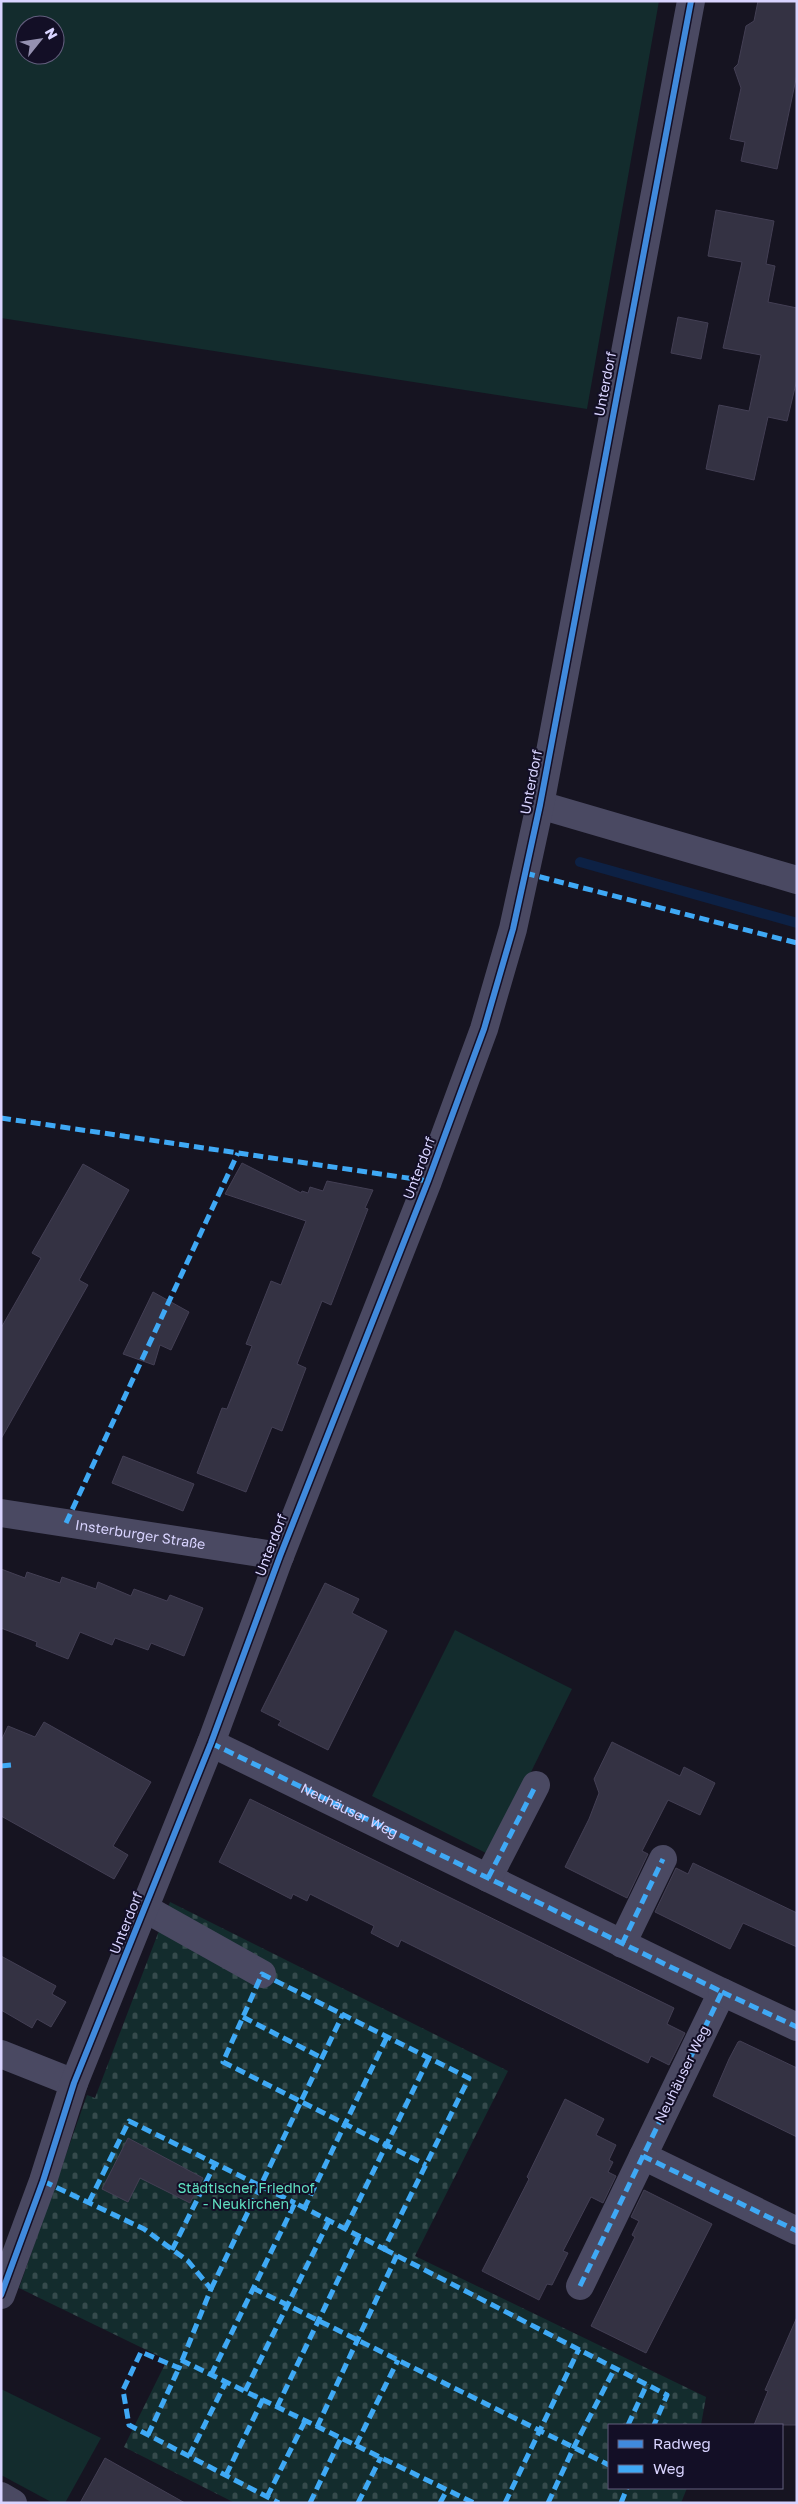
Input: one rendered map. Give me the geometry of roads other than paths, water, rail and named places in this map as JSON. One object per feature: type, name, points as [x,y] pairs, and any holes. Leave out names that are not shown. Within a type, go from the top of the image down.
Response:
[{"type":"street","name":"Unterdorf","points":[[1,2295],[43,2181],[74,2083],[146,1909],[211,1743],[280,1556],[428,1181],[484,1029],[513,929],[540,805],[691,1]]},
{"type":"street","points":[[540,805],[797,880]]},
{"type":"street","name":"Insterburger Straße","points":[[1,1513],[280,1556]]},
{"type":"street","name":"Neuhäuser Weg","points":[[211,1743],[797,2028]]},
{"type":"street","points":[[488,1878],[536,1785]]},
{"type":"street","points":[[622,1944],[663,1859]]},
{"type":"street","points":[[146,1909],[262,1974]]},
{"type":"street","name":"Neuhäuser Weg","points":[[580,2286],[722,1992]]},
{"type":"street","points":[[1,2054],[74,2083]]},
{"type":"street","points":[[643,2156],[797,2231]]},
{"type":"street","points":[[1,2496],[13,2503]]},
{"type":"waterway","points":[[580,862],[797,923]]},
{"type":"park label","name":"Städtischer Friedhof - Neukirchen","points":[[246,2196]]}]
